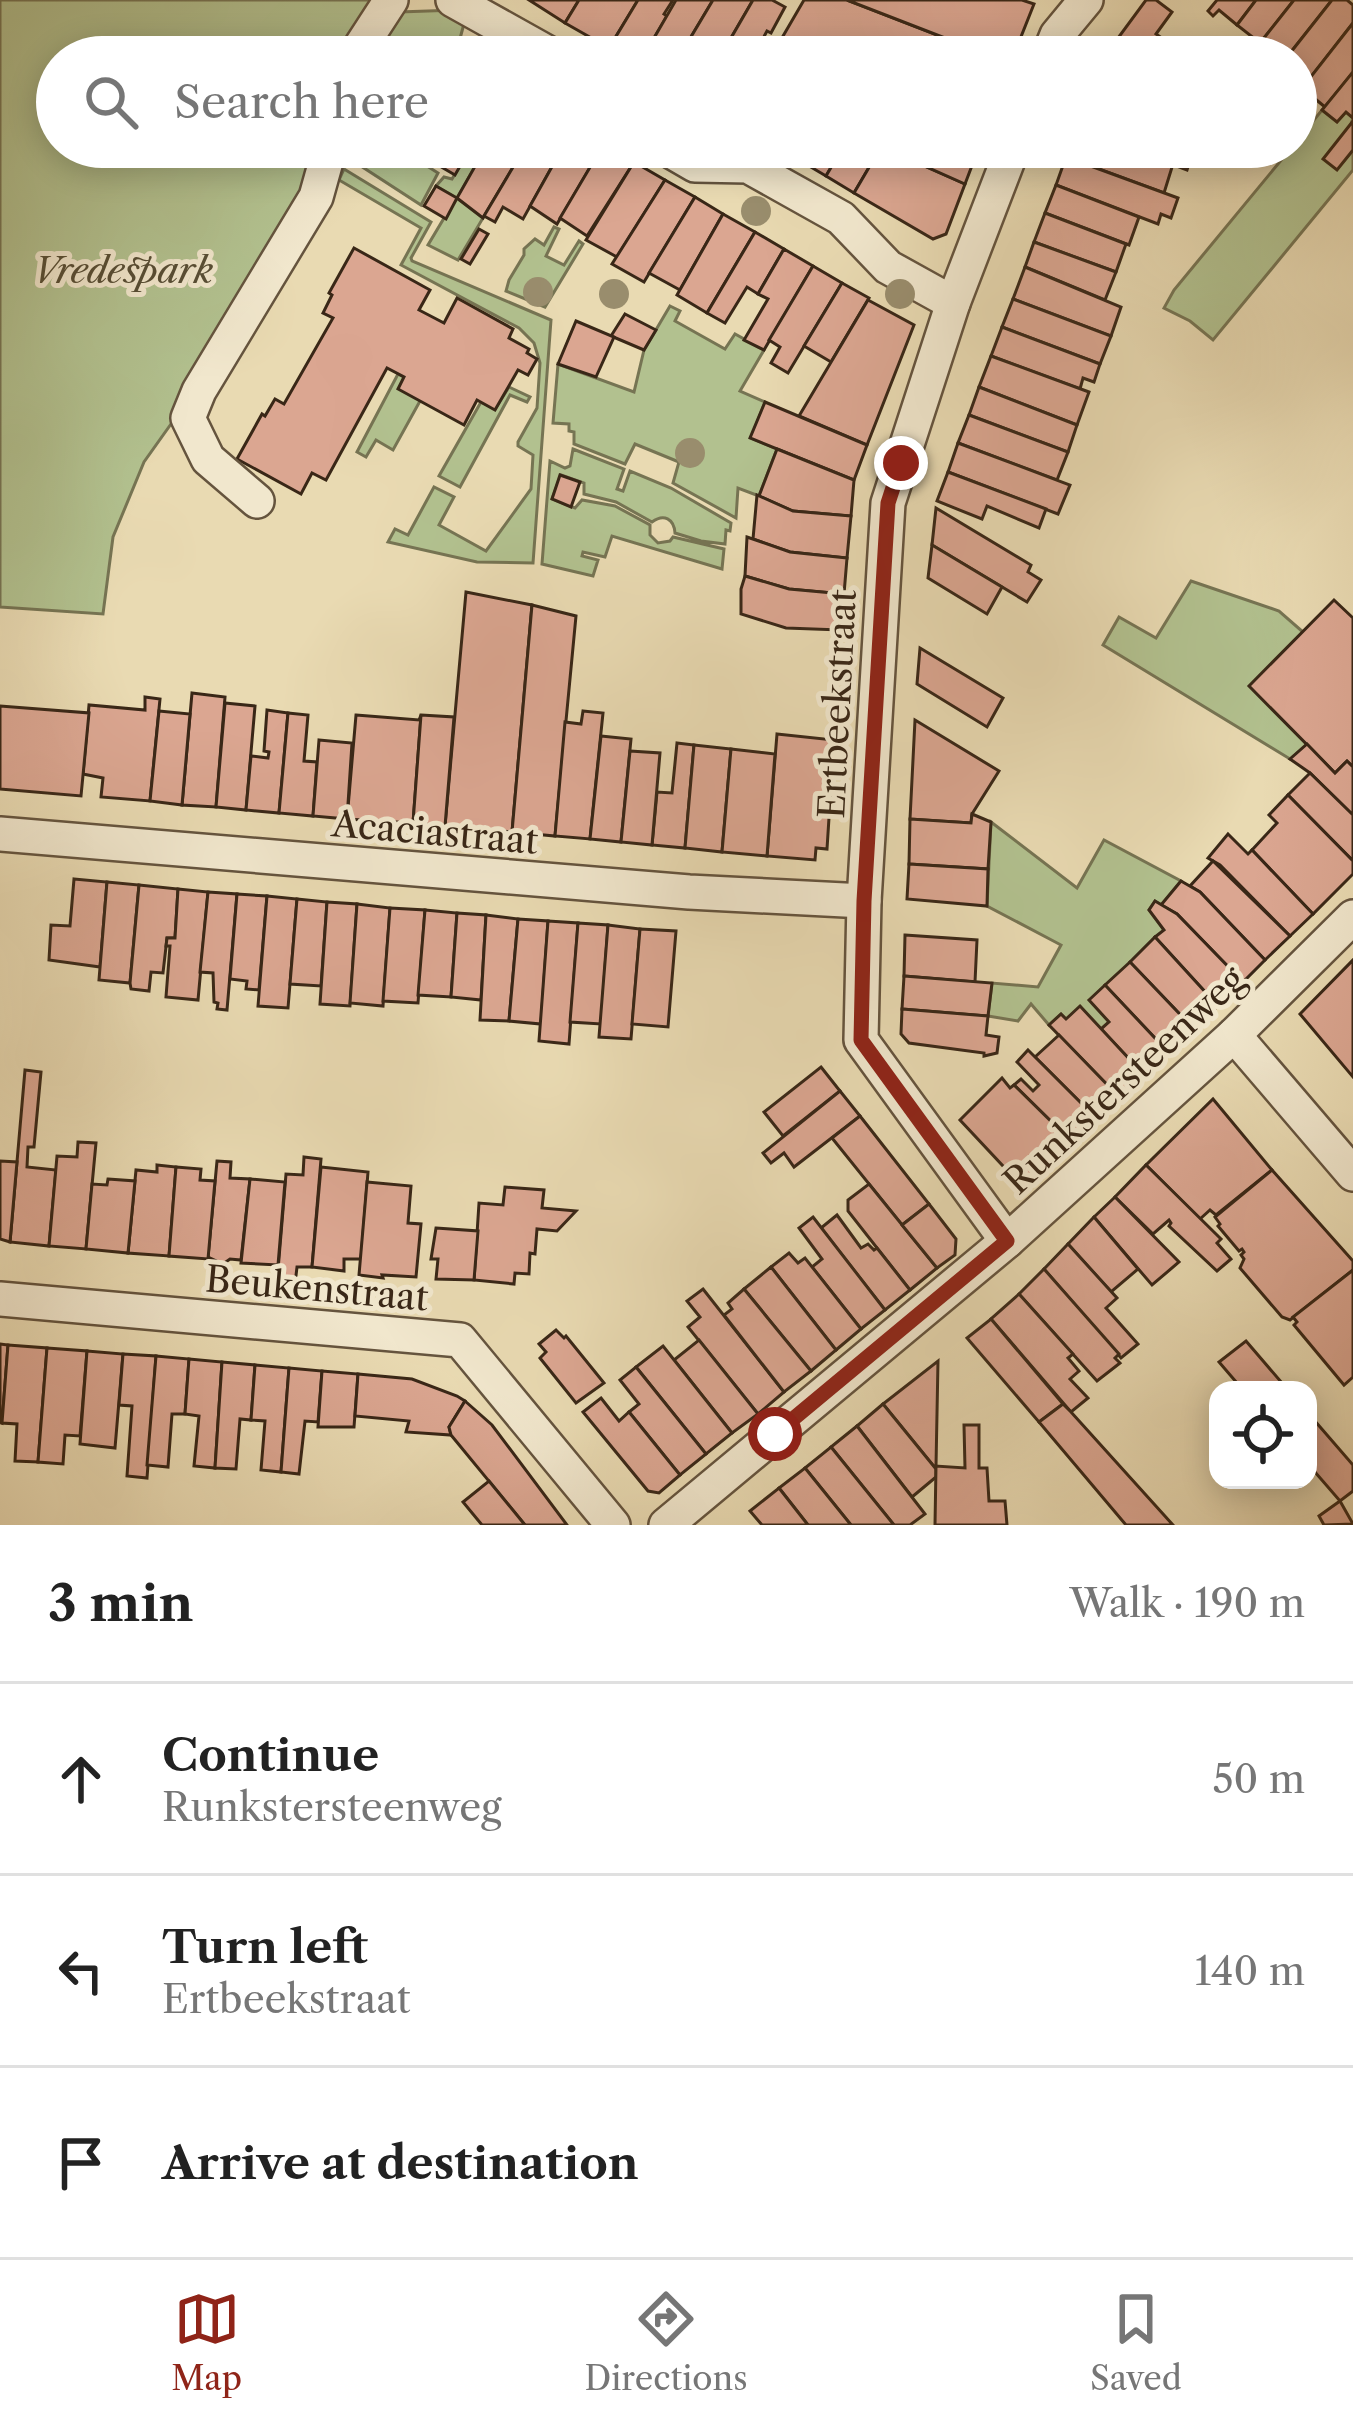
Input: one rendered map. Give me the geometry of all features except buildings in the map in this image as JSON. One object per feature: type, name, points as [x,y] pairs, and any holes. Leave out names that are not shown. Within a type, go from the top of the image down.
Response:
[{"type":"street","points":[[368,36],[391,0]]},
{"type":"street","points":[[453,0],[517,36]]},
{"type":"street","points":[[1057,36],[1086,0]]},
{"type":"street","points":[[256,501],[208,459],[188,418],[316,196],[324,168]]},
{"type":"street","points":[[752,168],[841,218],[888,267],[953,303]]},
{"type":"street","name":"Ertbeekstraat","points":[[1005,168],[953,303],[888,503],[864,901],[861,1040],[1007,1241]]},
{"type":"street","name":"Acaciastraat","points":[[0,834],[689,892],[864,901]]},
{"type":"street","name":"Runkstersteenweg","points":[[666,1525],[1007,1241],[1234,1035],[1353,916]]},
{"type":"street","points":[[1234,1035],[1353,1174]]},
{"type":"street","name":"Beukenstraat","points":[[0,1299],[460,1340],[613,1525]]},
{"type":"green space","name":"Vredespark","points":[[0,0],[382,0],[359,36],[36,36],[36,168],[315,168],[310,193],[198,386],[144,462],[113,537],[103,614],[0,607]]},
{"type":"green space","points":[[457,10],[465,20],[461,36],[381,36],[399,12]]},
{"type":"green space","points":[[1322,110],[1337,122],[1346,112],[1353,118],[1337,169],[1353,150],[1353,170],[1213,340],[1164,308],[1275,168],[1317,168],[1317,116]]},
{"type":"green space","points":[[364,168],[430,168],[438,173],[421,205]]},
{"type":"green space","points":[[459,168],[474,168],[457,198],[483,218],[458,260],[428,245],[456,198],[436,186],[444,177],[452,179]]},
{"type":"green space","points":[[344,169],[431,222],[412,261],[551,320],[533,563],[477,562],[388,542],[395,529],[408,535],[434,487],[454,497],[439,525],[486,551],[531,489],[533,455],[518,442],[537,408],[540,363],[534,343],[519,328],[401,265],[421,228],[339,180]]},
{"type":"green space","points":[[554,227],[559,229],[546,256],[564,265],[579,241],[583,244],[545,307],[506,291],[524,249],[535,239],[544,245]]},
{"type":"green space","points":[[670,306],[680,311],[675,321],[725,349],[735,334],[764,350],[740,391],[765,402],[751,438],[777,449],[759,496],[738,488],[736,518],[673,483],[679,462],[635,444],[625,464],[574,444],[569,424],[553,423],[558,364],[634,392],[644,350]]},
{"type":"green space","points":[[398,374],[420,401],[393,450],[376,440],[366,457],[357,452]]},
{"type":"green space","points":[[509,387],[530,397],[527,402],[510,395],[460,487],[439,476],[481,402],[495,409]]},
{"type":"green space","points":[[573,449],[624,469],[617,489],[623,491],[630,471],[671,488],[731,523],[725,544],[675,533],[668,519],[652,522],[616,502],[584,494],[584,483],[561,475],[552,499],[575,508],[582,500],[615,506],[650,525],[650,535],[658,543],[673,537],[724,549],[722,569],[612,536],[605,557],[583,552],[582,556],[598,560],[593,576],[542,564],[550,461],[570,466]]},
{"type":"green space","points":[[1191,581],[1279,611],[1303,632],[1307,744],[1290,759],[1103,645],[1119,617],[1156,638]]},
{"type":"green space","points":[[991,822],[1077,888],[1104,840],[1181,881],[1161,905],[1155,901],[1149,910],[1164,930],[1101,1029],[1061,1014],[1049,1025],[1031,1004],[1018,1021],[988,1016],[992,983],[1038,987],[1061,945],[987,906]]},
{"type":"route","points":[[775,1434],[1007,1241],[861,1040],[864,901],[888,503],[901,463]]}]
